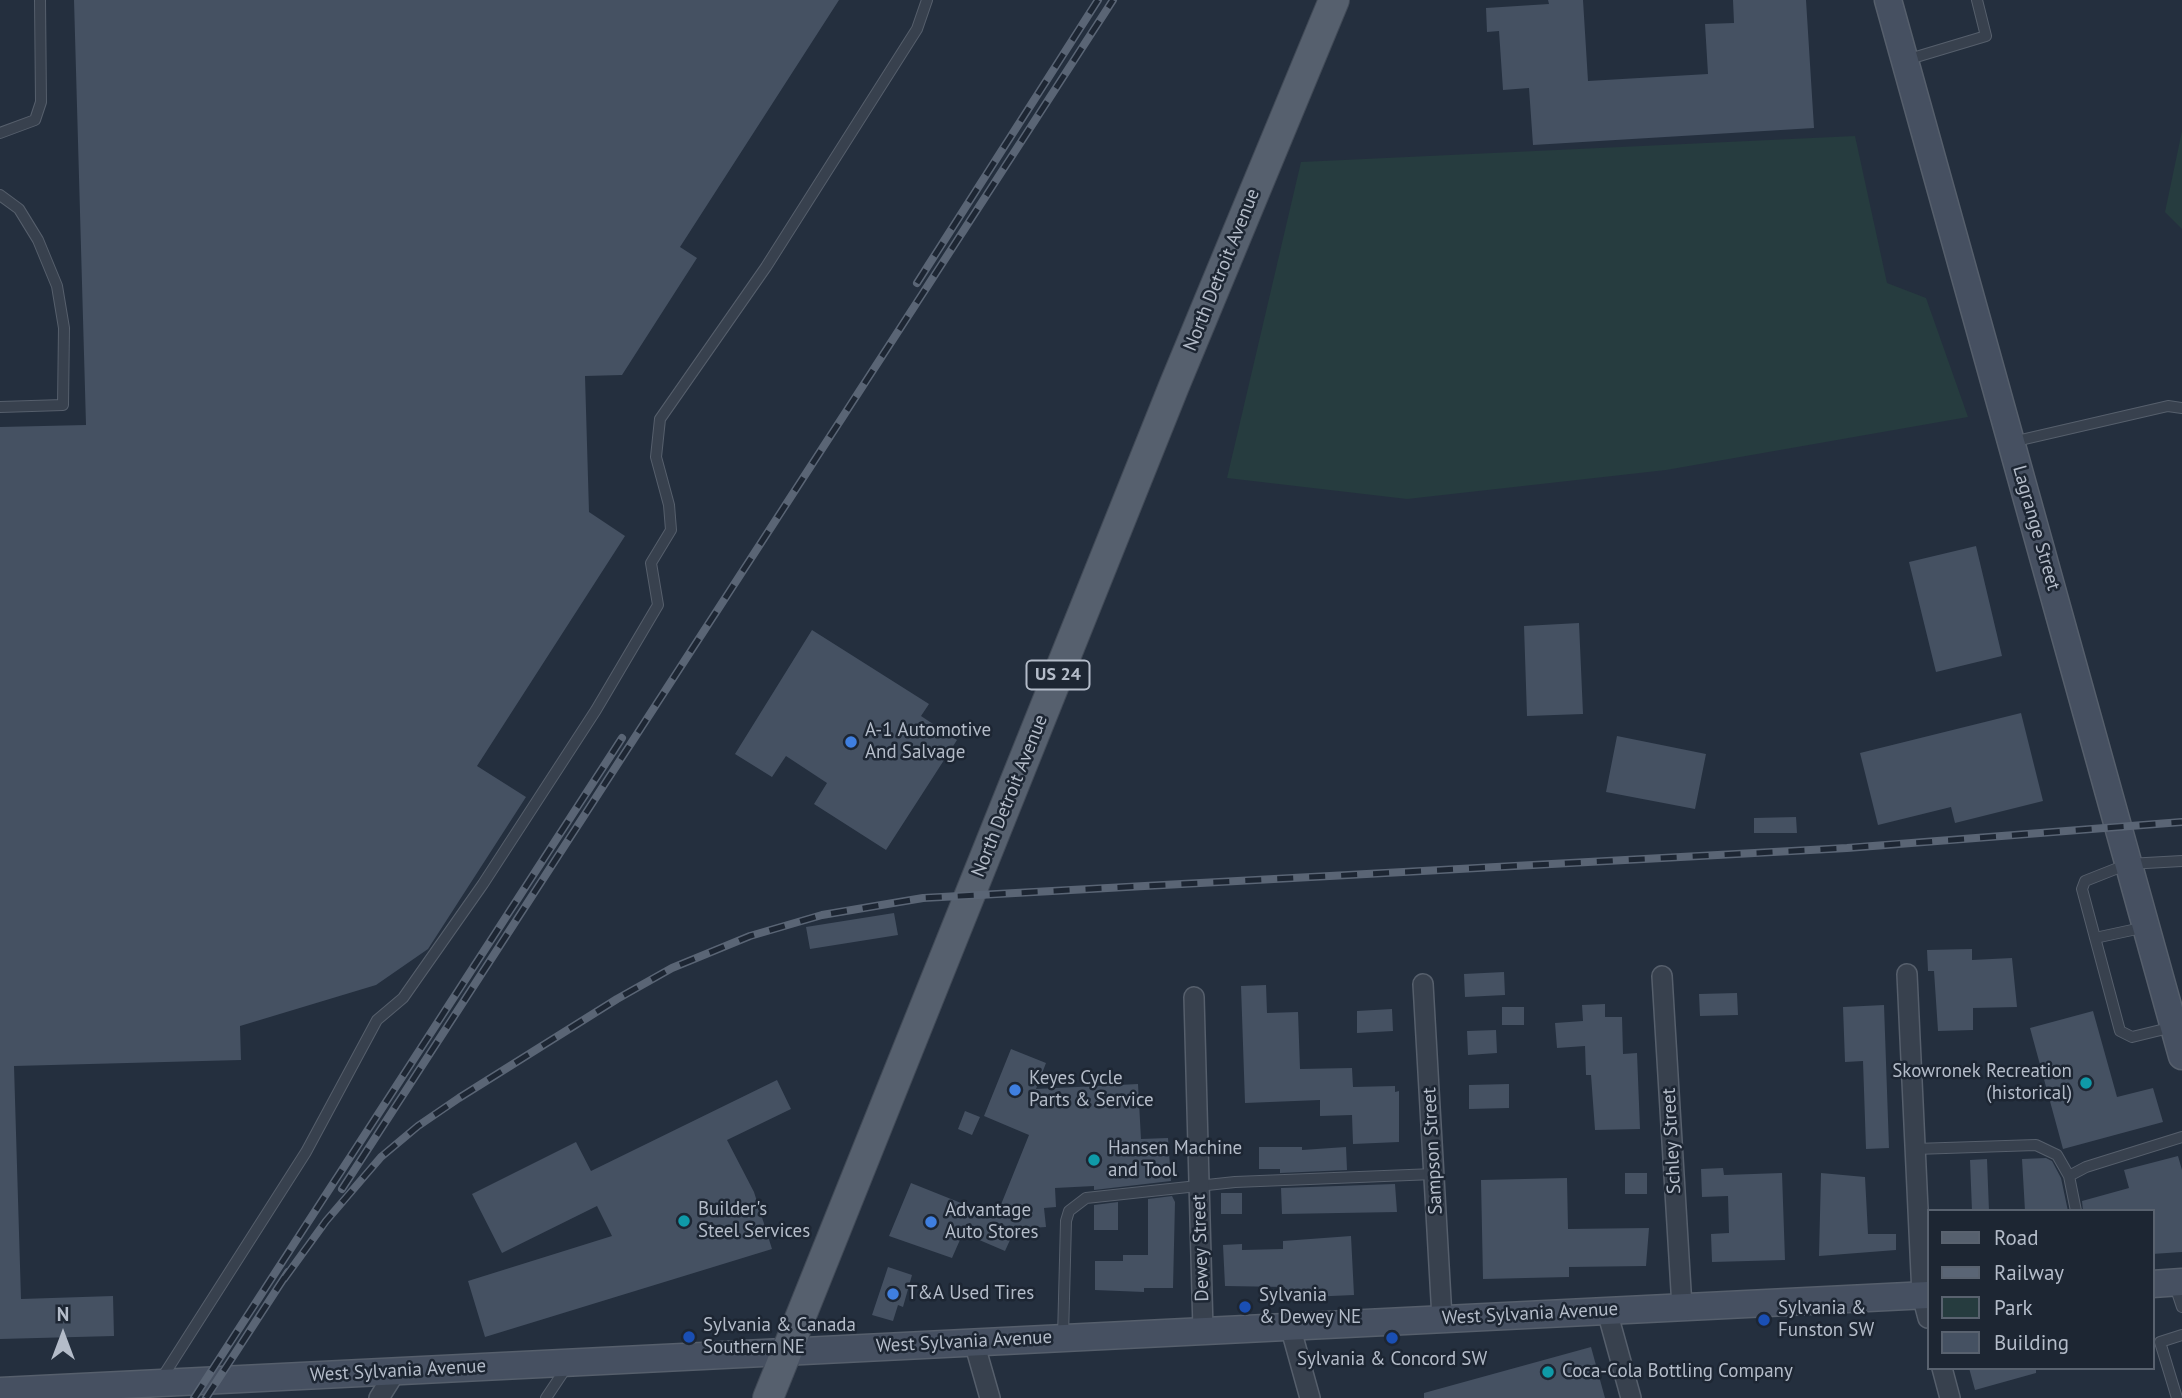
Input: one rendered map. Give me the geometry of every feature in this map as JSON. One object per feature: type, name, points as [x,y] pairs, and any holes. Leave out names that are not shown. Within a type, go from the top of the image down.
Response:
[{"type":"main road","name":"North Detroit Avenue","points":[[768,1398],[1169,399],[1334,0]]},
{"type":"main road","name":"Lagrange Street","points":[[1888,0],[2128,864],[2175,1013],[2182,1056]]},
{"type":"main road","name":"West Sylvania Avenue","points":[[0,1391],[109,1392],[158,1384],[396,1371],[1682,1307],[1926,1303]]},
{"type":"street","points":[[1907,974],[1915,1149],[1926,1303]]},
{"type":"street","name":"Schley Street","points":[[1662,976],[1682,1307]]},
{"type":"street","name":"Sampson Street","points":[[1423,984],[1443,1318]]},
{"type":"street","name":"Dewey Street","points":[[1194,997],[1203,1330]]},
{"type":"street","points":[[1607,1311],[1631,1398]]},
{"type":"street","points":[[1290,1326],[1310,1398]]},
{"type":"street","points":[[974,1342],[990,1398]]},
{"type":"street","points":[[1943,1370],[1950,1398]]},
{"type":"street","points":[[379,1398],[396,1371]]},
{"type":"lane","points":[[0,133],[35,120],[41,102],[40,0]]},
{"type":"lane","points":[[158,1384],[214,1291],[306,1152],[377,1020],[403,998],[482,884],[596,709],[658,605],[651,563],[671,530],[668,498],[656,457],[660,419],[766,268],[917,29],[927,0]]},
{"type":"lane","points":[[1906,60],[1986,36],[1977,0]]},
{"type":"lane","points":[[0,195],[19,209],[38,240],[57,286],[64,328],[62,405],[0,407]]},
{"type":"lane","points":[[2011,442],[2168,406],[2182,408]]},
{"type":"lane","points":[[2175,1013],[2132,1037],[2120,1031],[2082,889],[2085,881],[2128,864],[2182,861]]},
{"type":"lane","points":[[2095,938],[2146,927]]},
{"type":"lane","points":[[2069,1176],[2086,1167],[2182,1137]]},
{"type":"lane","points":[[1915,1149],[2036,1145],[2057,1155],[2069,1176],[2076,1209]]},
{"type":"lane","points":[[1063,1337],[1066,1221],[1076,1202],[1115,1194],[1256,1181],[1434,1174]]},
{"type":"lane","points":[[2177,1398],[2160,1342],[2182,1335]]},
{"type":"lane","points":[[546,1398],[570,1362]]},
{"type":"green space","points":[[2182,131],[2182,229],[2165,212]]},
{"type":"green space","points":[[1855,136],[1887,283],[1926,298],[1968,417],[1666,470],[1407,499],[1227,478],[1301,162]]},
{"type":"building","points":[[74,0],[839,0],[680,247],[697,258],[622,375],[585,376],[589,512],[625,536],[477,766],[526,797],[428,949],[376,985],[240,1026],[241,1060],[14,1066],[21,1299],[113,1296],[114,1336],[0,1339],[0,427],[86,425]]},
{"type":"building","points":[[1548,0],[1583,0],[1588,81],[1708,74],[1705,24],[1734,23],[1733,0],[1806,0],[1814,128],[1533,145],[1529,88],[1503,90],[1499,31],[1487,32],[1486,8],[1549,4]]},
{"type":"building","points":[[1976,546],[2002,656],[1936,672],[1909,562]]},
{"type":"building","points":[[1579,623],[1583,714],[1527,716],[1524,626]]},
{"type":"building","name":"A-1 Automotive And Salvage","points":[[812,630],[929,704],[921,716],[957,740],[886,850],[814,804],[827,783],[786,756],[772,777],[735,754]]},
{"type":"building","points":[[2021,713],[2043,801],[1955,823],[1951,807],[1878,825],[1860,753]]},
{"type":"building","points":[[1617,736],[1706,754],[1695,809],[1606,792]]},
{"type":"building","points":[[1796,817],[1797,833],[1754,833],[1754,818]]},
{"type":"building","points":[[894,913],[898,935],[810,949],[806,927]]},
{"type":"building","points":[[1972,949],[1972,960],[2012,958],[2017,1007],[1973,1008],[1973,1030],[1938,1031],[1934,971],[1928,971],[1927,950]]},
{"type":"building","points":[[1504,972],[1505,995],[1465,997],[1464,974]]},
{"type":"building","points":[[1266,985],[1267,1013],[1298,1012],[1300,1069],[1352,1068],[1353,1087],[1395,1086],[1395,1092],[1399,1091],[1399,1142],[1353,1144],[1352,1115],[1320,1116],[1320,1100],[1245,1103],[1241,986]]},
{"type":"building","points":[[1737,993],[1738,1015],[1700,1016],[1699,994]]},
{"type":"building","points":[[1605,1004],[1605,1017],[1622,1017],[1623,1054],[1637,1053],[1640,1129],[1595,1130],[1591,1075],[1586,1075],[1585,1046],[1557,1048],[1555,1023],[1583,1021],[1582,1005]]},
{"type":"building","points":[[1884,1005],[1889,1148],[1866,1149],[1863,1061],[1845,1062],[1843,1007]]},
{"type":"building","points":[[1502,1007],[1524,1007],[1524,1025],[1502,1025]]},
{"type":"building","points":[[1392,1009],[1393,1031],[1357,1033],[1357,1011]]},
{"type":"building","points":[[2093,1011],[2117,1097],[2153,1088],[2163,1122],[2063,1149],[2030,1028]]},
{"type":"building","points":[[1496,1030],[1497,1053],[1468,1055],[1467,1031]]},
{"type":"building","name":"Hansen Machine and Tool","points":[[1011,1049],[1046,1063],[1036,1089],[1138,1084],[1141,1139],[1168,1138],[1171,1181],[1094,1190],[1094,1186],[1055,1188],[1056,1207],[1044,1208],[1046,1227],[1015,1229],[1005,1251],[963,1233],[952,1258],[889,1236],[911,1183],[996,1217],[1029,1135],[984,1116]]},
{"type":"building","name":"Builder's Steel Services","points":[[777,1080],[791,1109],[727,1140],[754,1192],[772,1249],[485,1337],[468,1281],[612,1236],[597,1206],[502,1253],[472,1194],[576,1142],[591,1171]]},
{"type":"building","points":[[1509,1084],[1509,1108],[1469,1109],[1469,1085]]},
{"type":"building","points":[[965,1111],[980,1117],[972,1135],[958,1129]]},
{"type":"building","points":[[1259,1147],[1302,1147],[1302,1150],[1346,1147],[1347,1170],[1280,1173],[1280,1169],[1259,1169]]},
{"type":"building","points":[[2178,1156],[2182,1170],[2182,1252],[2154,1254],[2154,1209],[2083,1209],[2082,1201],[2129,1188],[2124,1170]]},
{"type":"building","points":[[2046,1158],[2052,1161],[2061,1178],[2068,1209],[2025,1209],[2022,1159]]},
{"type":"building","points":[[1987,1159],[1989,1209],[1972,1209],[1970,1160]]},
{"type":"building","points":[[1723,1168],[1724,1175],[1782,1173],[1785,1260],[1712,1262],[1711,1234],[1729,1233],[1728,1196],[1702,1197],[1701,1169]]},
{"type":"building","points":[[1625,1173],[1647,1173],[1647,1194],[1625,1194]]},
{"type":"building","points":[[1821,1173],[1865,1177],[1868,1234],[1896,1234],[1896,1250],[1819,1256]]},
{"type":"building","points":[[1567,1178],[1568,1229],[1649,1228],[1646,1266],[1569,1267],[1569,1277],[1483,1279],[1481,1180]]},
{"type":"building","points":[[1395,1184],[1397,1212],[1282,1214],[1281,1188]]},
{"type":"building","points":[[1221,1193],[1242,1193],[1242,1214],[1221,1214]]},
{"type":"building","points":[[1172,1196],[1175,1202],[1173,1288],[1144,1288],[1144,1292],[1095,1290],[1095,1261],[1123,1261],[1123,1255],[1148,1255],[1148,1199]]},
{"type":"building","points":[[1118,1202],[1118,1230],[1094,1230],[1094,1205]]},
{"type":"building","points":[[1351,1236],[1354,1295],[1286,1298],[1285,1287],[1225,1286],[1223,1245],[1242,1244],[1242,1250],[1283,1249],[1283,1241]]},
{"type":"building","name":"T&A Used Tires","points":[[888,1267],[912,1275],[903,1307],[898,1305],[893,1321],[872,1315]]},
{"type":"building","name":"Coca-Cola Bottling Company","points":[[1591,1347],[1605,1398],[1424,1398],[1424,1393]]},
{"type":"building","points":[[1970,1370],[2036,1370],[2036,1373],[1975,1390]]},
{"type":"railway","points":[[917,283],[1098,0]]},
{"type":"railway","points":[[342,1189],[1113,0]]},
{"type":"railway","points":[[194,1398],[622,738]]},
{"type":"railway","points":[[284,1279],[326,1221],[381,1157],[418,1126],[459,1098],[617,999],[672,968],[750,936],[822,915],[923,898],[1847,848],[2182,822]]},
{"type":"railway","points":[[206,1398],[288,1272]]},
{"type":"place","name":"A-1 Automotive And Salvage","points":[[851,742]]},
{"type":"place","name":"Skowronek Recreation (historical)","points":[[2086,1083]]},
{"type":"place","name":"Keyes Cycle Parts & Service","points":[[1015,1090]]},
{"type":"place","name":"Hansen Machine and Tool","points":[[1094,1160]]},
{"type":"place","name":"Builder's Steel Services","points":[[684,1221]]},
{"type":"place","name":"Advantage Auto Stores","points":[[931,1222]]},
{"type":"place","name":"T&A Used Tires","points":[[893,1294]]},
{"type":"place","name":"Sylvania & Dewey NE","points":[[1245,1307]]},
{"type":"place","name":"Sylvania & Funston SW","points":[[1764,1320]]},
{"type":"place","name":"Sylvania & Canada Southern NE","points":[[689,1337]]},
{"type":"place","name":"Sylvania & Concord SW","points":[[1392,1338]]},
{"type":"place","name":"Coca-Cola Bottling Company","points":[[1548,1372]]}]
